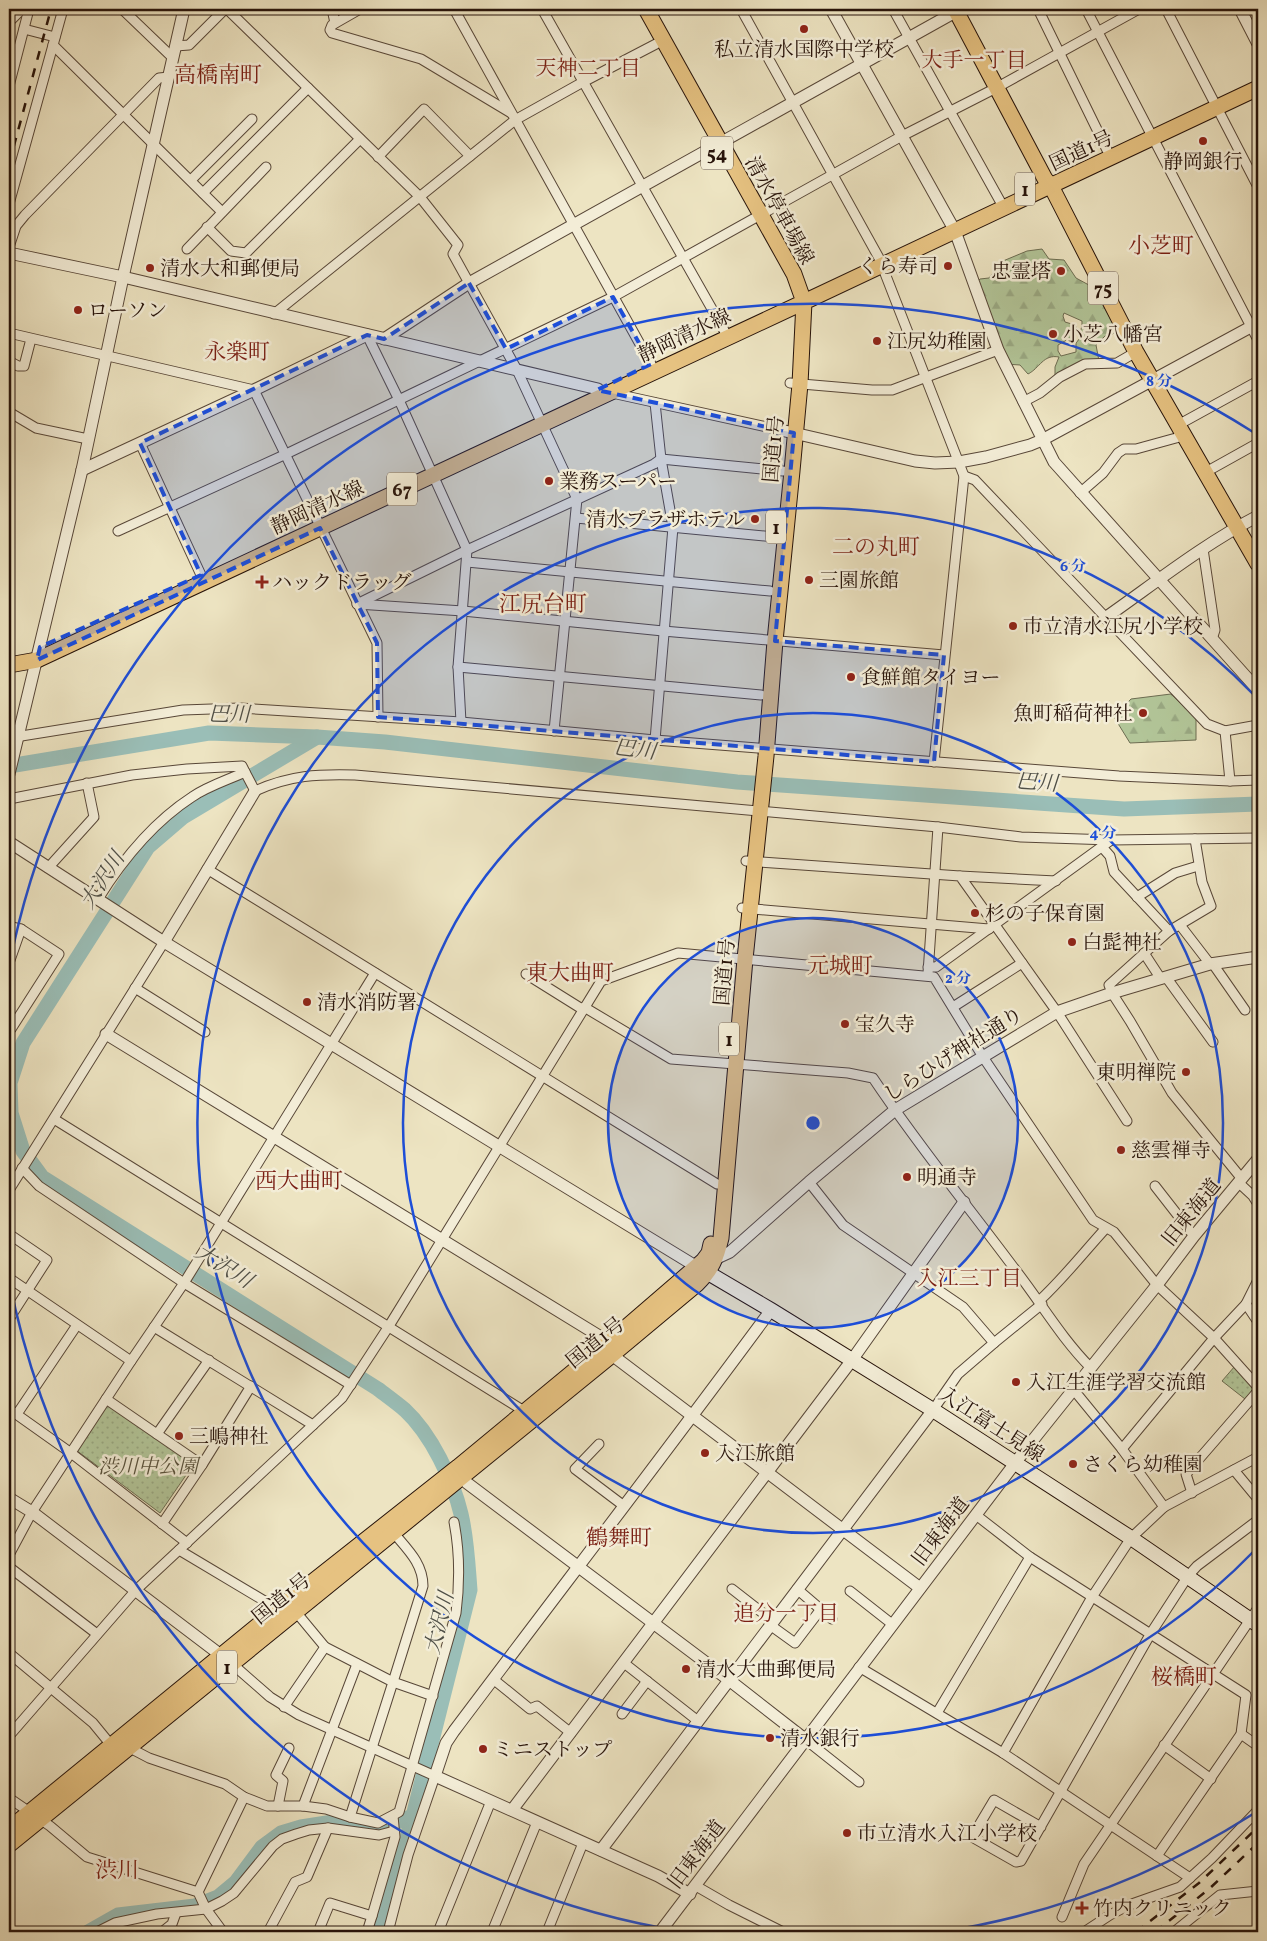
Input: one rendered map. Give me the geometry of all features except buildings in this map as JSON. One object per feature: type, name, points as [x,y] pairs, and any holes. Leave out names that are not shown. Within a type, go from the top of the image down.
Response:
[{"type":"main road","name":"清水停車場線","points":[[643,10],[656,44],[717,145]]},
{"type":"main road","name":"清水停車場線","points":[[643,10],[757,218],[798,300]]},
{"type":"main road","name":"75","points":[[957,10],[996,88],[1048,182],[1136,352],[1238,526],[1258,564]]},
{"type":"main road","name":"国道1号","points":[[1216,103],[1258,78]]},
{"type":"main road","name":"国道1号","points":[[713,1256],[717,1184],[762,752],[770,640],[770,591],[775,537],[782,471],[790,432],[795,384],[798,300],[1216,103],[1258,88]]},
{"type":"main road","name":"国道1号","points":[[953,227],[1000,201],[1048,182],[1107,150],[1150,134]]},
{"type":"main road","name":"静岡清水線","points":[[603,391],[651,364],[798,300]]},
{"type":"main road","name":"静岡清水線","points":[[9,665],[38,654],[318,525],[798,300]]},
{"type":"main road","name":"国道1号","points":[[762,752],[761,695],[792,471],[790,432]]},
{"type":"main road","name":"静岡清水線","points":[[9,656],[38,654],[201,575],[318,525]]},
{"type":"main road","name":"国道1号","points":[[9,1829],[35,1816],[128,1747],[227,1659],[278,1610],[452,1479],[702,1270],[713,1256],[721,1238],[731,1064]]},
{"type":"main road","name":"入江富士見線","points":[[702,1270],[771,1310],[933,1410],[1188,1576],[1255,1617]]},
{"type":"main road","name":"国道1号","points":[[9,1845],[35,1816],[111,1745],[227,1659],[296,1612],[393,1532],[524,1411],[610,1348]]},
{"type":"street","points":[[9,22],[22,9]]},
{"type":"street","points":[[9,86],[29,9]]},
{"type":"street","points":[[9,204],[63,9]]},
{"type":"street","points":[[122,9],[173,58]]},
{"type":"street","points":[[9,774],[14,738],[38,654],[68,522],[82,470],[123,277],[184,9]]},
{"type":"street","points":[[176,46],[189,45],[226,9],[420,197],[458,245],[452,254],[470,282],[517,370],[577,499],[554,731]]},
{"type":"street","points":[[332,9],[335,23]]},
{"type":"street","points":[[360,9],[335,23],[330,30],[332,33],[421,59],[513,117]]},
{"type":"street","points":[[454,9],[651,364]]},
{"type":"street","points":[[542,9],[725,332]]},
{"type":"street","points":[[741,9],[881,261],[964,476],[934,762]]},
{"type":"street","points":[[831,9],[953,227],[998,350],[1054,462],[1258,690]]},
{"type":"street","points":[[893,9],[1000,201]]},
{"type":"street","points":[[1038,9],[1107,150]]},
{"type":"street","points":[[1086,9],[1150,134],[1255,325],[1258,340]]},
{"type":"street","points":[[118,531],[284,456],[613,297],[902,136],[996,88],[1139,9]]},
{"type":"street","points":[[1166,9],[1258,187]]},
{"type":"street","points":[[384,339],[470,282],[957,10]]},
{"type":"street","points":[[1243,10],[1258,44]]},
{"type":"street","points":[[24,29],[54,41],[222,212]]},
{"type":"street","points":[[274,314],[470,156],[513,117],[656,44]]},
{"type":"street","points":[[9,247],[16,226],[25,215],[159,78],[169,77]]},
{"type":"street","points":[[203,193],[308,88]]},
{"type":"street","points":[[378,157],[424,109],[470,156]]},
{"type":"street","points":[[191,180],[252,119]]},
{"type":"street","points":[[207,227],[231,251],[246,253],[360,139]]},
{"type":"street","points":[[187,249],[266,168]]},
{"type":"street","points":[[9,253],[123,277],[603,391],[915,461],[960,462],[1022,448],[1042,440],[1255,325]]},
{"type":"street","points":[[9,333],[254,390]]},
{"type":"street","points":[[82,470],[367,335]]},
{"type":"street","points":[[367,335],[399,400],[467,550],[458,667],[461,722]]},
{"type":"street","points":[[9,361],[18,366],[24,366],[31,339]]},
{"type":"street","points":[[795,384],[892,390],[998,350]]},
{"type":"street","points":[[1023,402],[1040,393],[1060,377],[1084,364],[1117,363],[1136,352]]},
{"type":"street","points":[[1080,493],[1103,473],[1118,453],[1124,449],[1136,449],[1176,438],[1181,430],[1258,381]]},
{"type":"street","points":[[254,390],[284,456],[377,643],[378,717]]},
{"type":"street","points":[[655,403],[661,459],[673,527],[655,740]]},
{"type":"street","points":[[9,412],[36,428],[88,438]]},
{"type":"street","points":[[1206,472],[1258,442]]},
{"type":"street","points":[[140,443],[201,575]]},
{"type":"street","points":[[357,604],[661,459],[782,471]]},
{"type":"street","points":[[964,476],[975,480],[1208,724],[1225,731],[1258,725]]},
{"type":"street","points":[[1105,618],[1203,549],[1238,526],[1258,516]]},
{"type":"street","points":[[576,518],[775,537]]},
{"type":"street","points":[[1203,549],[1215,630],[1212,639]]},
{"type":"street","points":[[466,562],[569,570],[770,591]]},
{"type":"street","points":[[357,604],[944,655]]},
{"type":"street","points":[[458,667],[560,678],[761,695]]},
{"type":"street","points":[[14,738],[183,710],[240,708],[461,722],[762,752],[934,762],[1119,776],[1230,782],[1258,780]]},
{"type":"street","points":[[1225,731],[1230,782]]},
{"type":"street","points":[[9,799],[132,775],[242,766],[254,789]]},
{"type":"street","points":[[99,899],[115,871],[140,840],[175,809],[194,796],[245,772]]},
{"type":"street","points":[[9,1190],[164,942],[254,789],[286,779],[302,776],[355,775],[756,810],[938,827],[1021,837],[1111,840],[1258,838]]},
{"type":"street","points":[[48,868],[94,817],[87,783]]},
{"type":"street","points":[[928,972],[938,827]]},
{"type":"street","points":[[1195,839],[1198,866],[1211,906],[1169,931],[1109,985],[1112,994],[1172,1093],[1258,1204]]},
{"type":"street","points":[[928,972],[1111,840]]},
{"type":"street","points":[[9,842],[164,942],[702,1270]]},
{"type":"street","points":[[1102,847],[1110,856],[1114,872],[1169,931]]},
{"type":"street","points":[[751,861],[935,875],[1056,881]]},
{"type":"street","points":[[1137,897],[1175,873],[1198,866]]},
{"type":"street","points":[[207,869],[717,1184]]},
{"type":"street","points":[[960,876],[992,927],[1022,963],[1057,1012],[1127,1121]]},
{"type":"street","points":[[746,909],[992,927]]},
{"type":"street","points":[[1180,925],[1212,964],[1245,1010]]},
{"type":"street","points":[[9,926],[21,929],[59,954],[9,1028]]},
{"type":"street","points":[[9,962],[21,929]]},
{"type":"street","points":[[9,1736],[136,1590],[342,1398],[390,1326],[498,1146],[601,982],[678,953],[928,972],[934,977],[983,1057],[1093,1220],[1114,1232],[1157,1286],[1214,1338],[1258,1389],[1186,1474],[1192,1493]]},
{"type":"street","points":[[1144,953],[1212,1042]]},
{"type":"street","name":"しらひげ神社通り","points":[[713,1256],[730,1252],[809,1182],[895,1110],[1057,1012],[1212,964],[1258,957]]},
{"type":"street","points":[[953,1007],[1022,963]]},
{"type":"street","points":[[9,1555],[32,1512],[198,1262],[375,973]]},
{"type":"street","points":[[526,974],[671,1060],[848,1073],[873,1078],[895,1110],[1041,1302],[1076,1353],[1091,1368]]},
{"type":"street","points":[[134,988],[205,1032]]},
{"type":"street","points":[[106,1034],[441,1240],[610,1348],[693,1416],[920,1588]]},
{"type":"street","points":[[54,1119],[220,1224],[390,1326],[524,1411]]},
{"type":"street","name":"旧東海道","points":[[660,1932],[1015,1463],[1157,1286],[1194,1236],[1258,1159]]},
{"type":"street","points":[[22,1168],[39,1186],[184,1283],[351,1385]]},
{"type":"street","points":[[809,1182],[843,1225],[963,1308],[994,1343]]},
{"type":"street","points":[[1155,1186],[1194,1236]]},
{"type":"street","points":[[512,1810],[768,1473],[852,1360],[964,1202]]},
{"type":"street","points":[[601,1850],[842,1528],[933,1410],[958,1374],[1041,1302],[1074,1262],[1106,1228]]},
{"type":"street","points":[[9,1234],[47,1260],[9,1319]]},
{"type":"street","points":[[9,1278],[131,1361]]},
{"type":"street","points":[[1258,1280],[1252,1308],[1258,1322]]},
{"type":"street","points":[[1122,1449],[1214,1338],[1252,1308]]},
{"type":"street","points":[[388,1932],[408,1855],[446,1743],[771,1310]]},
{"type":"street","points":[[77,1325],[13,1412],[71,1453],[187,1543]]},
{"type":"street","points":[[154,1327],[313,1425]]},
{"type":"street","points":[[157,1434],[209,1360]]},
{"type":"street","points":[[162,1524],[202,1465],[251,1386]]},
{"type":"street","points":[[1074,1389],[1122,1449],[1164,1507]]},
{"type":"street","points":[[106,1399],[202,1465]]},
{"type":"street","points":[[599,1444],[575,1469],[624,1506]]},
{"type":"street","points":[[1003,1752],[1092,1597],[1131,1538],[1164,1507],[1258,1457]]},
{"type":"street","points":[[1234,1470],[1258,1499]]},
{"type":"street","points":[[452,1479],[467,1484],[729,1680],[859,1782]]},
{"type":"street","points":[[9,1498],[32,1512],[227,1659],[284,1707],[583,1843],[673,1883],[729,1905],[783,1932]]},
{"type":"street","points":[[976,1515],[1030,1557],[1246,1695],[1242,1734],[1157,1856]]},
{"type":"street","points":[[1041,1826],[994,1800],[972,1837],[1016,1862],[1022,1861],[1151,1633],[1188,1576],[1197,1566],[1258,1520]]},
{"type":"street","points":[[128,1747],[158,1762],[225,1784],[244,1796],[267,1806],[303,1806],[326,1809],[378,1823],[399,1812],[456,1613],[460,1585],[454,1522]]},
{"type":"street","points":[[350,1817],[422,1586],[423,1576],[417,1562],[393,1532]]},
{"type":"street","points":[[180,1550],[278,1610]]},
{"type":"street","points":[[937,1713],[1030,1557]]},
{"type":"street","points":[[9,1567],[97,1634]]},
{"type":"street","points":[[732,1589],[795,1643],[821,1609]]},
{"type":"street","points":[[797,1589],[832,1619]]},
{"type":"street","points":[[850,1591],[892,1624]]},
{"type":"street","points":[[296,1612],[325,1647],[393,1682],[433,1696]]},
{"type":"street","points":[[1062,1917],[1084,1864],[1213,1673],[1255,1617]]},
{"type":"street","points":[[284,1707],[325,1647]]},
{"type":"street","points":[[9,1653],[93,1723],[111,1745]]},
{"type":"street","points":[[624,1663],[698,1721]]},
{"type":"street","points":[[303,1806],[357,1664]]},
{"type":"street","points":[[859,1667],[1003,1752],[1190,1878]]},
{"type":"street","points":[[493,1680],[530,1709],[537,1706],[571,1733]]},
{"type":"street","points":[[622,1714],[647,1681]]},
{"type":"street","points":[[1242,1734],[1258,1746]]},
{"type":"street","points":[[1164,1745],[1211,1778]]},
{"type":"street","points":[[278,1806],[283,1781],[276,1775],[289,1748]]},
{"type":"street","points":[[198,1892],[244,1796]]},
{"type":"street","points":[[9,1798],[87,1857],[198,1892],[206,1909],[223,1932]]},
{"type":"street","points":[[438,1932],[491,1801]]},
{"type":"street","points":[[1084,1932],[1122,1909],[1172,1890],[1190,1878],[1258,1810]]},
{"type":"street","points":[[367,1932],[395,1837],[393,1816]]},
{"type":"street","points":[[492,1932],[537,1822]]},
{"type":"street","points":[[98,1932],[115,1923],[157,1914],[206,1909],[234,1893],[263,1857],[282,1840],[310,1830],[328,1828],[379,1835],[394,1831]]},
{"type":"street","points":[[268,1932],[294,1882],[307,1877],[328,1828]]},
{"type":"street","points":[[547,1932],[583,1843]]},
{"type":"street","points":[[1174,1932],[1220,1895],[1258,1891]]},
{"type":"street","points":[[318,1932],[330,1903],[372,1916]]},
{"type":"street","points":[[162,1932],[172,1924],[176,1913]]},
{"type":"highlighted area","points":[[469,283],[506,349],[613,297],[651,364],[597,390],[794,433],[775,641],[944,655],[934,762],[378,717],[377,643],[320,528],[37,660],[40,647],[201,575],[140,443],[367,335],[384,339]]},
{"type":"green space","points":[[1042,249],[1049,259],[1064,260],[1076,278],[1098,290],[1115,326],[1115,332],[1110,336],[1105,336],[1096,345],[1099,361],[1061,375],[1055,375],[1055,367],[1059,357],[1045,359],[1028,374],[1020,365],[1005,364],[975,284],[980,279],[989,278],[1003,261],[1027,251]],"holes":[[[1064,313],[1082,321],[1080,338],[1076,343],[1076,352],[1061,356],[1058,351],[1058,345],[1070,338],[1077,329],[1075,325],[1065,322]]]},
{"type":"green space","points":[[1171,694],[1196,719],[1196,740],[1130,743],[1114,717],[1131,699]]},
{"type":"green space","points":[[1235,1366],[1254,1388],[1245,1399],[1222,1381]]},
{"type":"green space","name":"渋川中公園","points":[[108,1401],[195,1462],[160,1513],[76,1450]]},
{"type":"waterway","name":"巴川","points":[[9,766],[209,733],[317,737],[385,742],[737,782],[1124,809],[1258,804]]},
{"type":"waterway","name":"大沢川","points":[[317,737],[183,817],[148,847],[23,1043],[10,1083],[11,1113],[23,1151],[42,1177],[378,1389],[402,1407],[415,1420],[432,1444],[447,1472],[463,1523],[470,1590],[413,1816],[380,1932]]},
{"type":"waterway","points":[[88,1932],[118,1915],[195,1906],[218,1897],[236,1882],[262,1847],[281,1833],[301,1827],[333,1822],[379,1829],[413,1816]]},
{"type":"railway","points":[[9,164],[51,9]]},
{"type":"railway","points":[[1136,1932],[1199,1883],[1258,1827]]},
{"type":"railway","points":[[1155,1932],[1209,1889],[1258,1843]]},
{"type":"place","name":"私立清水国際中学校","points":[[804,29]]},
{"type":"place","name":"静岡銀行","points":[[1203,141]]},
{"type":"place","name":"くら寿司","points":[[948,266]]},
{"type":"place","name":"清水大和郵便局","points":[[150,268]]},
{"type":"place","name":"忠霊塔","points":[[1061,271]]},
{"type":"place","name":"ローソン","points":[[78,310]]},
{"type":"place","name":"小芝八幡宮","points":[[1053,334]]},
{"type":"place","name":"江尻幼稚園","points":[[877,341]]},
{"type":"place","name":"業務スーパー","points":[[549,481]]},
{"type":"place","name":"清水プラザホテル","points":[[755,519]]},
{"type":"place","name":"三園旅館","points":[[809,580]]},
{"type":"place","name":"ハックドラッグ","points":[[262,582]]},
{"type":"place","name":"市立清水江尻小学校","points":[[1013,626]]},
{"type":"place","name":"食鮮館タイヨー","points":[[851,677]]},
{"type":"place","name":"魚町稲荷神社","points":[[1143,713]]},
{"type":"place","name":"杉の子保育園","points":[[975,913]]},
{"type":"place","name":"白髭神社","points":[[1072,942]]},
{"type":"place","name":"清水消防署","points":[[307,1002]]},
{"type":"place","name":"宝久寺","points":[[845,1024]]},
{"type":"place","name":"東明禅院","points":[[1186,1072]]},
{"type":"place","name":"慈雲禅寺","points":[[1121,1150]]},
{"type":"place","name":"明通寺","points":[[907,1177]]},
{"type":"place","name":"入江生涯学習交流館","points":[[1016,1382]]},
{"type":"place","name":"三嶋神社","points":[[179,1436]]},
{"type":"place","name":"入江旅館","points":[[705,1453]]},
{"type":"place","name":"さくら幼稚園","points":[[1073,1464]]},
{"type":"place","name":"清水大曲郵便局","points":[[686,1669]]},
{"type":"place","name":"清水銀行","points":[[770,1738]]},
{"type":"place","name":"ミニストップ","points":[[483,1749]]},
{"type":"place","name":"市立清水入江小学校","points":[[847,1833]]},
{"type":"place","name":"竹内クリニック","points":[[1082,1908]]},
{"type":"district","name":"大手一丁目","points":[[974,60]]},
{"type":"district","name":"天神二丁目","points":[[588,68]]},
{"type":"district","name":"高橋南町","points":[[218,74]]},
{"type":"district","name":"小芝町","points":[[1161,245]]},
{"type":"district","name":"永楽町","points":[[237,351]]},
{"type":"district","name":"二の丸町","points":[[876,546]]},
{"type":"district","name":"江尻台町","points":[[543,603]]},
{"type":"district","name":"元城町","points":[[840,965]]},
{"type":"district","name":"東大曲町","points":[[570,972]]},
{"type":"district","name":"西大曲町","points":[[299,1180]]},
{"type":"district","name":"入江三丁目","points":[[969,1278]]},
{"type":"district","name":"鶴舞町","points":[[619,1537]]},
{"type":"district","name":"追分一丁目","points":[[786,1613]]},
{"type":"district","name":"桜橋町","points":[[1184,1676]]},
{"type":"district","name":"渋川","points":[[117,1869]]}]
